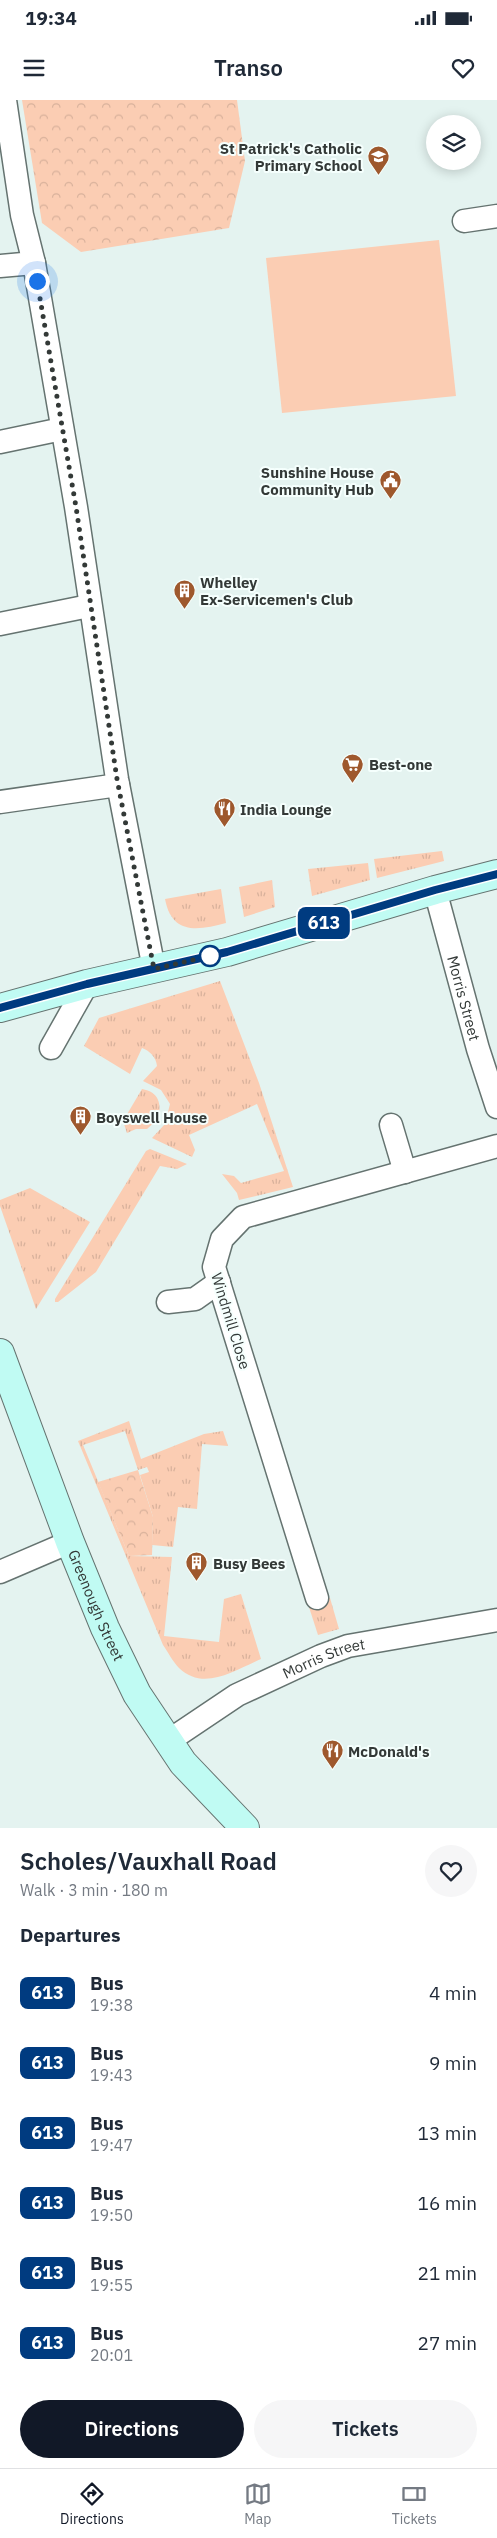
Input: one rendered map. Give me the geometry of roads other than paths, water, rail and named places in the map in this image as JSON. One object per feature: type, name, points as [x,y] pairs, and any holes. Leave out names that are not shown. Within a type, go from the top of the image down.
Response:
[{"type":"street","points":[[5,100],[22,215],[34,263],[76,507],[89,606],[118,784],[154,969]]},
{"type":"street","points":[[464,220],[497,216]]},
{"type":"street","points":[[0,266],[34,263]]},
{"type":"street","points":[[0,442],[62,429]]},
{"type":"street","points":[[0,624],[89,606]]},
{"type":"street","points":[[0,802],[118,784]]},
{"type":"street","points":[[0,1008],[87,984],[227,952],[435,890],[497,874]]},
{"type":"street","name":"Morris Street","points":[[435,890],[488,1047],[497,1107]]},
{"type":"street","points":[[51,1048],[87,984]]},
{"type":"street","points":[[391,1125],[405,1172]]},
{"type":"street","name":"Windmill Close","points":[[317,1598],[214,1267],[222,1239],[243,1217],[497,1146]]},
{"type":"street","points":[[168,1302],[195,1299],[219,1282]]},
{"type":"street","name":"Greenough Street","points":[[0,1353],[70,1542],[105,1628],[137,1694],[167,1742],[183,1763],[245,1828]]},
{"type":"street","points":[[0,1572],[70,1542]]},
{"type":"street","name":"Morris Street","points":[[167,1742],[237,1695],[321,1656],[348,1646],[497,1620]]},
{"type":"place","name":"St Patrick's Catholic Primary School","points":[[378,176]]},
{"type":"place","name":"Sunshine House Community Hub","points":[[390,500]]},
{"type":"place","name":"Whelley Ex-Servicemen's Club","points":[[184,610]]},
{"type":"place","name":"Best-one","points":[[353,783]]},
{"type":"place","name":"India Lounge","points":[[224,828]]},
{"type":"place","name":"Boyswell House","points":[[80,1136]]},
{"type":"place","name":"Busy Bees","points":[[197,1582]]},
{"type":"place","name":"McDonald's","points":[[332,1770]]}]
